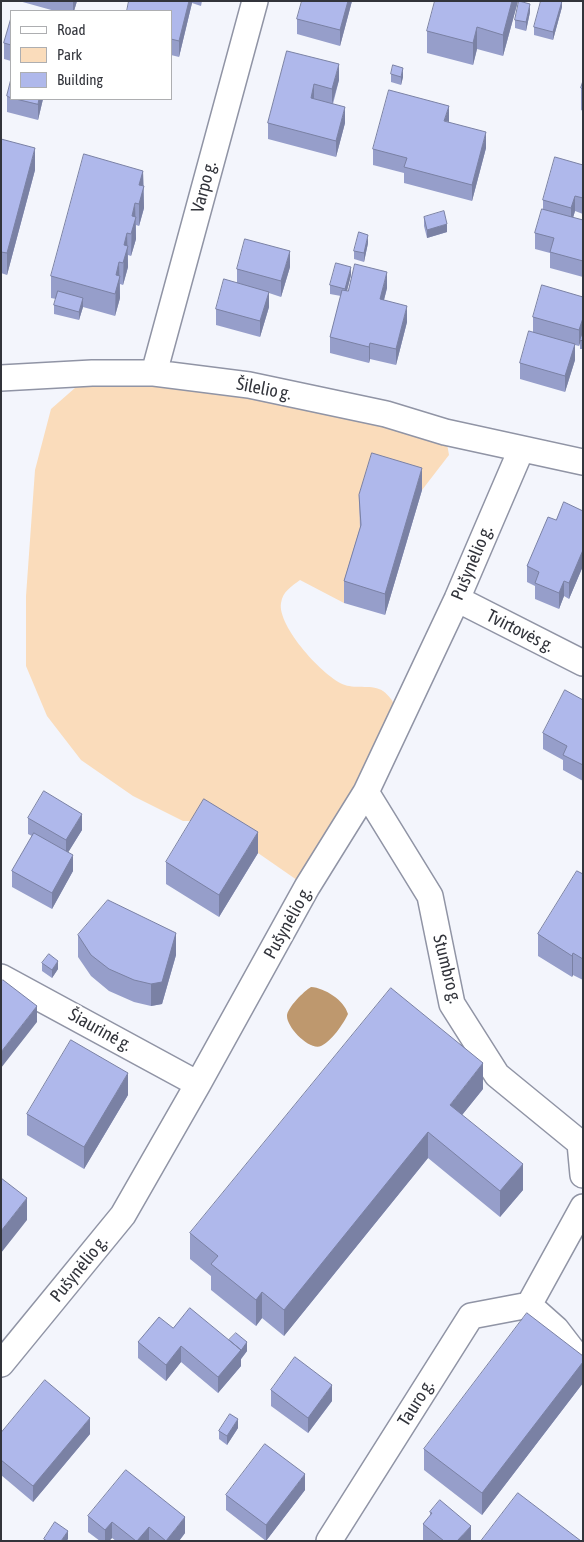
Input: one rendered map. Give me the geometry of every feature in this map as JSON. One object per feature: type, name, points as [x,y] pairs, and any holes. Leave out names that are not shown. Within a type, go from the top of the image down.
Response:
[{"type":"street","name":"Varpo g.","points":[[154,373],[255,1]]},
{"type":"street","name":"Šilelio g.","points":[[1,378],[92,373],[154,373],[250,385],[386,414],[445,432],[583,462]]},
{"type":"street","name":"Pušynėlio g.","points":[[1,1364],[123,1215],[307,888],[366,792],[457,599],[521,450]]},
{"type":"street","name":"Tvirtovės g.","points":[[457,599],[583,663]]},
{"type":"street","name":"Stumbro g.","points":[[366,792],[430,896],[452,1004],[496,1075],[580,1143],[583,1175]]},
{"type":"street","name":"Šiaurinė g.","points":[[1,976],[198,1084]]},
{"type":"street","points":[[583,1207],[529,1305],[556,1329],[583,1364]]},
{"type":"street","name":"Tauro g.","points":[[329,1541],[471,1316],[529,1305]]},
{"type":"green space","points":[[92,373],[154,373],[445,432],[449,455],[422,490],[372,475],[361,546],[344,603],[300,580],[288,590],[282,599],[282,613],[286,625],[314,662],[345,685],[374,688],[383,691],[393,702],[398,724],[307,887],[258,853],[204,821],[183,821],[133,796],[81,760],[47,716],[26,666],[26,596],[35,470],[51,409]]},
{"type":"shaded area","points":[[311,987],[333,996],[342,1004],[348,1014],[333,1036],[325,1044],[316,1047],[305,1042],[295,1032],[287,1016],[293,1004]]},
{"type":"building","points":[[129,1],[189,1],[179,41],[172,39],[172,10],[127,10]]},
{"type":"building","points":[[302,1],[348,1],[340,30],[297,19]]},
{"type":"building","points":[[435,1],[512,1],[503,35],[477,27],[473,43],[427,31]]},
{"type":"building","points":[[519,1],[530,4],[526,22],[515,20]]},
{"type":"building","points":[[541,1],[562,1],[553,32],[534,27]]},
{"type":"building","points":[[10,22],[10,45],[4,43]]},
{"type":"building","points":[[287,51],[339,64],[332,89],[314,84],[311,98],[345,107],[336,141],[268,123]]},
{"type":"building","points":[[393,65],[403,68],[401,77],[391,74]]},
{"type":"building","points":[[10,83],[10,98],[7,96]]},
{"type":"building","points":[[389,90],[449,106],[444,121],[486,132],[472,185],[404,167],[407,158],[373,149]]},
{"type":"building","points":[[20,100],[39,100],[38,104]]},
{"type":"building","points":[[1,139],[35,148],[7,253],[1,252]]},
{"type":"building","points":[[84,154],[143,171],[139,185],[144,186],[139,204],[135,203],[132,216],[136,217],[131,234],[127,233],[124,245],[128,246],[123,263],[119,262],[116,275],[120,276],[115,294],[51,276]]},
{"type":"building","points":[[555,157],[583,165],[583,198],[575,196],[571,208],[543,200]]},
{"type":"building","points":[[542,209],[583,220],[583,261],[550,252],[554,238],[535,233]]},
{"type":"building","points":[[444,211],[447,224],[427,230],[424,217]]},
{"type":"building","points":[[359,232],[368,235],[364,253],[354,251]]},
{"type":"building","points":[[245,239],[290,251],[281,281],[237,269]]},
{"type":"building","points":[[336,263],[351,267],[345,289],[330,285]]},
{"type":"building","points":[[355,264],[387,272],[380,299],[407,306],[396,349],[370,343],[369,347],[330,337],[342,290],[348,291]]},
{"type":"building","points":[[224,279],[269,292],[260,321],[216,309]]},
{"type":"building","points":[[542,285],[583,297],[583,318],[579,330],[533,317]]},
{"type":"building","points":[[58,291],[83,298],[79,312],[54,305]]},
{"type":"building","points":[[529,331],[575,344],[565,376],[520,363]]},
{"type":"building","points":[[372,453],[422,468],[385,594],[344,581],[361,525],[359,495]]},
{"type":"building","points":[[564,502],[583,511],[583,550],[569,583],[564,581],[559,593],[535,583],[539,572],[527,566],[548,517],[556,520]]},
{"type":"building","points":[[565,690],[583,700],[583,765],[563,755],[567,746],[543,733]]},
{"type":"building","points":[[44,791],[82,814],[66,840],[28,818]]},
{"type":"building","points":[[204,799],[258,832],[219,895],[166,862]]},
{"type":"building","points":[[34,833],[73,855],[52,893],[12,871]]},
{"type":"building","points":[[577,871],[583,874],[583,959],[573,953],[572,956],[538,934]]},
{"type":"building","points":[[108,900],[176,933],[162,982],[151,984],[134,980],[109,969],[91,955],[78,935]]},
{"type":"building","points":[[49,954],[58,961],[52,970],[42,963]]},
{"type":"building","points":[[3,980],[37,1006],[1,1052],[1,982]]},
{"type":"building","points":[[391,988],[483,1063],[450,1105],[523,1164],[500,1191],[428,1132],[284,1310],[262,1292],[256,1300],[211,1264],[218,1256],[190,1233]]},
{"type":"building","points":[[71,1040],[128,1073],[84,1147],[27,1114]]},
{"type":"building","points":[[1,1178],[27,1198],[1,1231]]},
{"type":"building","points":[[190,1308],[241,1350],[218,1377],[181,1346],[166,1365],[138,1342],[159,1317],[173,1328]]},
{"type":"building","points":[[527,1313],[583,1356],[583,1362],[482,1493],[424,1449]]},
{"type":"building","points":[[236,1333],[247,1342],[240,1352],[241,1350],[229,1340]]},
{"type":"building","points":[[295,1357],[332,1385],[308,1418],[271,1390]]},
{"type":"building","points":[[45,1380],[90,1418],[33,1486],[1,1460],[1,1433]]},
{"type":"building","points":[[230,1414],[238,1419],[227,1436],[219,1431]]},
{"type":"building","points":[[265,1444],[305,1474],[266,1525],[226,1495]]},
{"type":"building","points":[[126,1470],[185,1517],[166,1541],[149,1527],[136,1541],[112,1522],[105,1530],[88,1516]]},
{"type":"building","points":[[518,1493],[581,1541],[481,1541]]},
{"type":"building","points":[[440,1500],[471,1526],[457,1541],[444,1541],[423,1524]]},
{"type":"building","points":[[55,1522],[68,1531],[61,1541],[47,1541],[44,1539]]}]
